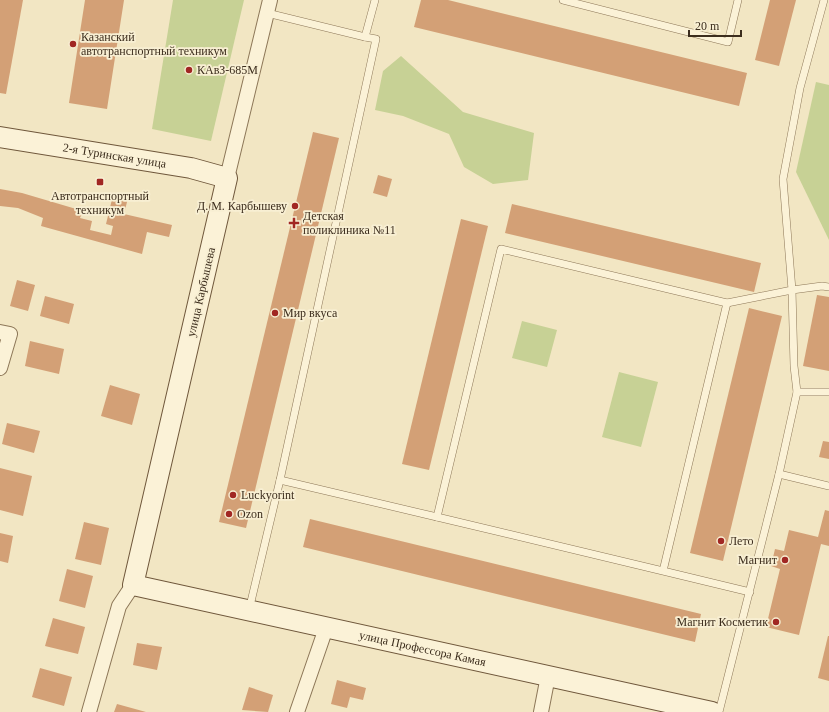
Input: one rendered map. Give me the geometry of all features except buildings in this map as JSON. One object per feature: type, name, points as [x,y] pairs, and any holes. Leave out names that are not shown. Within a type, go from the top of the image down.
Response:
[{"type":"street","name":"улица Карбышева","points":[[133,584],[227,178],[269,6]]},
{"type":"street","name":"2-я Туринская улица","points":[[0,137],[192,168],[227,178]]},
{"type":"street","points":[[0,368],[5,333]]},
{"type":"street","name":"улица Профессора Камая","points":[[133,584],[249,611],[712,712]]},
{"type":"street","points":[[89,712],[119,606],[133,584]]},
{"type":"street","points":[[297,712],[326,628]]},
{"type":"street","points":[[541,712],[548,676]]},
{"type":"lane","points":[[365,37],[375,0]]},
{"type":"lane","points":[[563,0],[728,42],[738,0]]},
{"type":"lane","points":[[719,712],[779,474],[797,392],[794,366],[792,290],[784,179],[800,88],[824,0]]},
{"type":"lane","points":[[249,611],[280,480],[376,40],[269,6]]},
{"type":"lane","points":[[437,518],[501,249],[727,302],[792,290],[822,286],[829,287]]},
{"type":"lane","points":[[663,571],[727,302]]},
{"type":"lane","points":[[797,392],[829,392]]},
{"type":"lane","points":[[779,474],[829,486]]},
{"type":"lane","points":[[280,480],[750,592]]},
{"type":"green space","points":[[173,0],[244,0],[211,141],[152,129]]},
{"type":"green space","points":[[401,56],[463,112],[534,133],[528,180],[493,184],[464,167],[449,134],[403,116],[375,110],[383,71]]},
{"type":"green space","points":[[816,82],[829,85],[829,240],[796,172]]},
{"type":"green space","points":[[522,321],[557,330],[547,367],[512,358]]},
{"type":"green space","points":[[619,372],[658,382],[641,447],[602,437]]},
{"type":"place","name":"Казанский автотранспортный техникум","points":[[73,44]]},
{"type":"place","name":"КАвЗ-685М","points":[[189,70]]},
{"type":"place","name":"Автотранспортный техникум","points":[[100,182]]},
{"type":"place","name":"Д. М. Карбышеву","points":[[295,206]]},
{"type":"place","name":"Детская поликлиника №11","points":[[294,223]]},
{"type":"place","name":"Мир вкуса","points":[[275,313]]},
{"type":"place","name":"Luckyorint","points":[[233,495]]},
{"type":"place","name":"Ozon","points":[[229,514]]},
{"type":"place","name":"Лето","points":[[721,541]]},
{"type":"place","name":"Магнит","points":[[785,560]]},
{"type":"place","name":"Магнит Косметик","points":[[776,622]]}]
